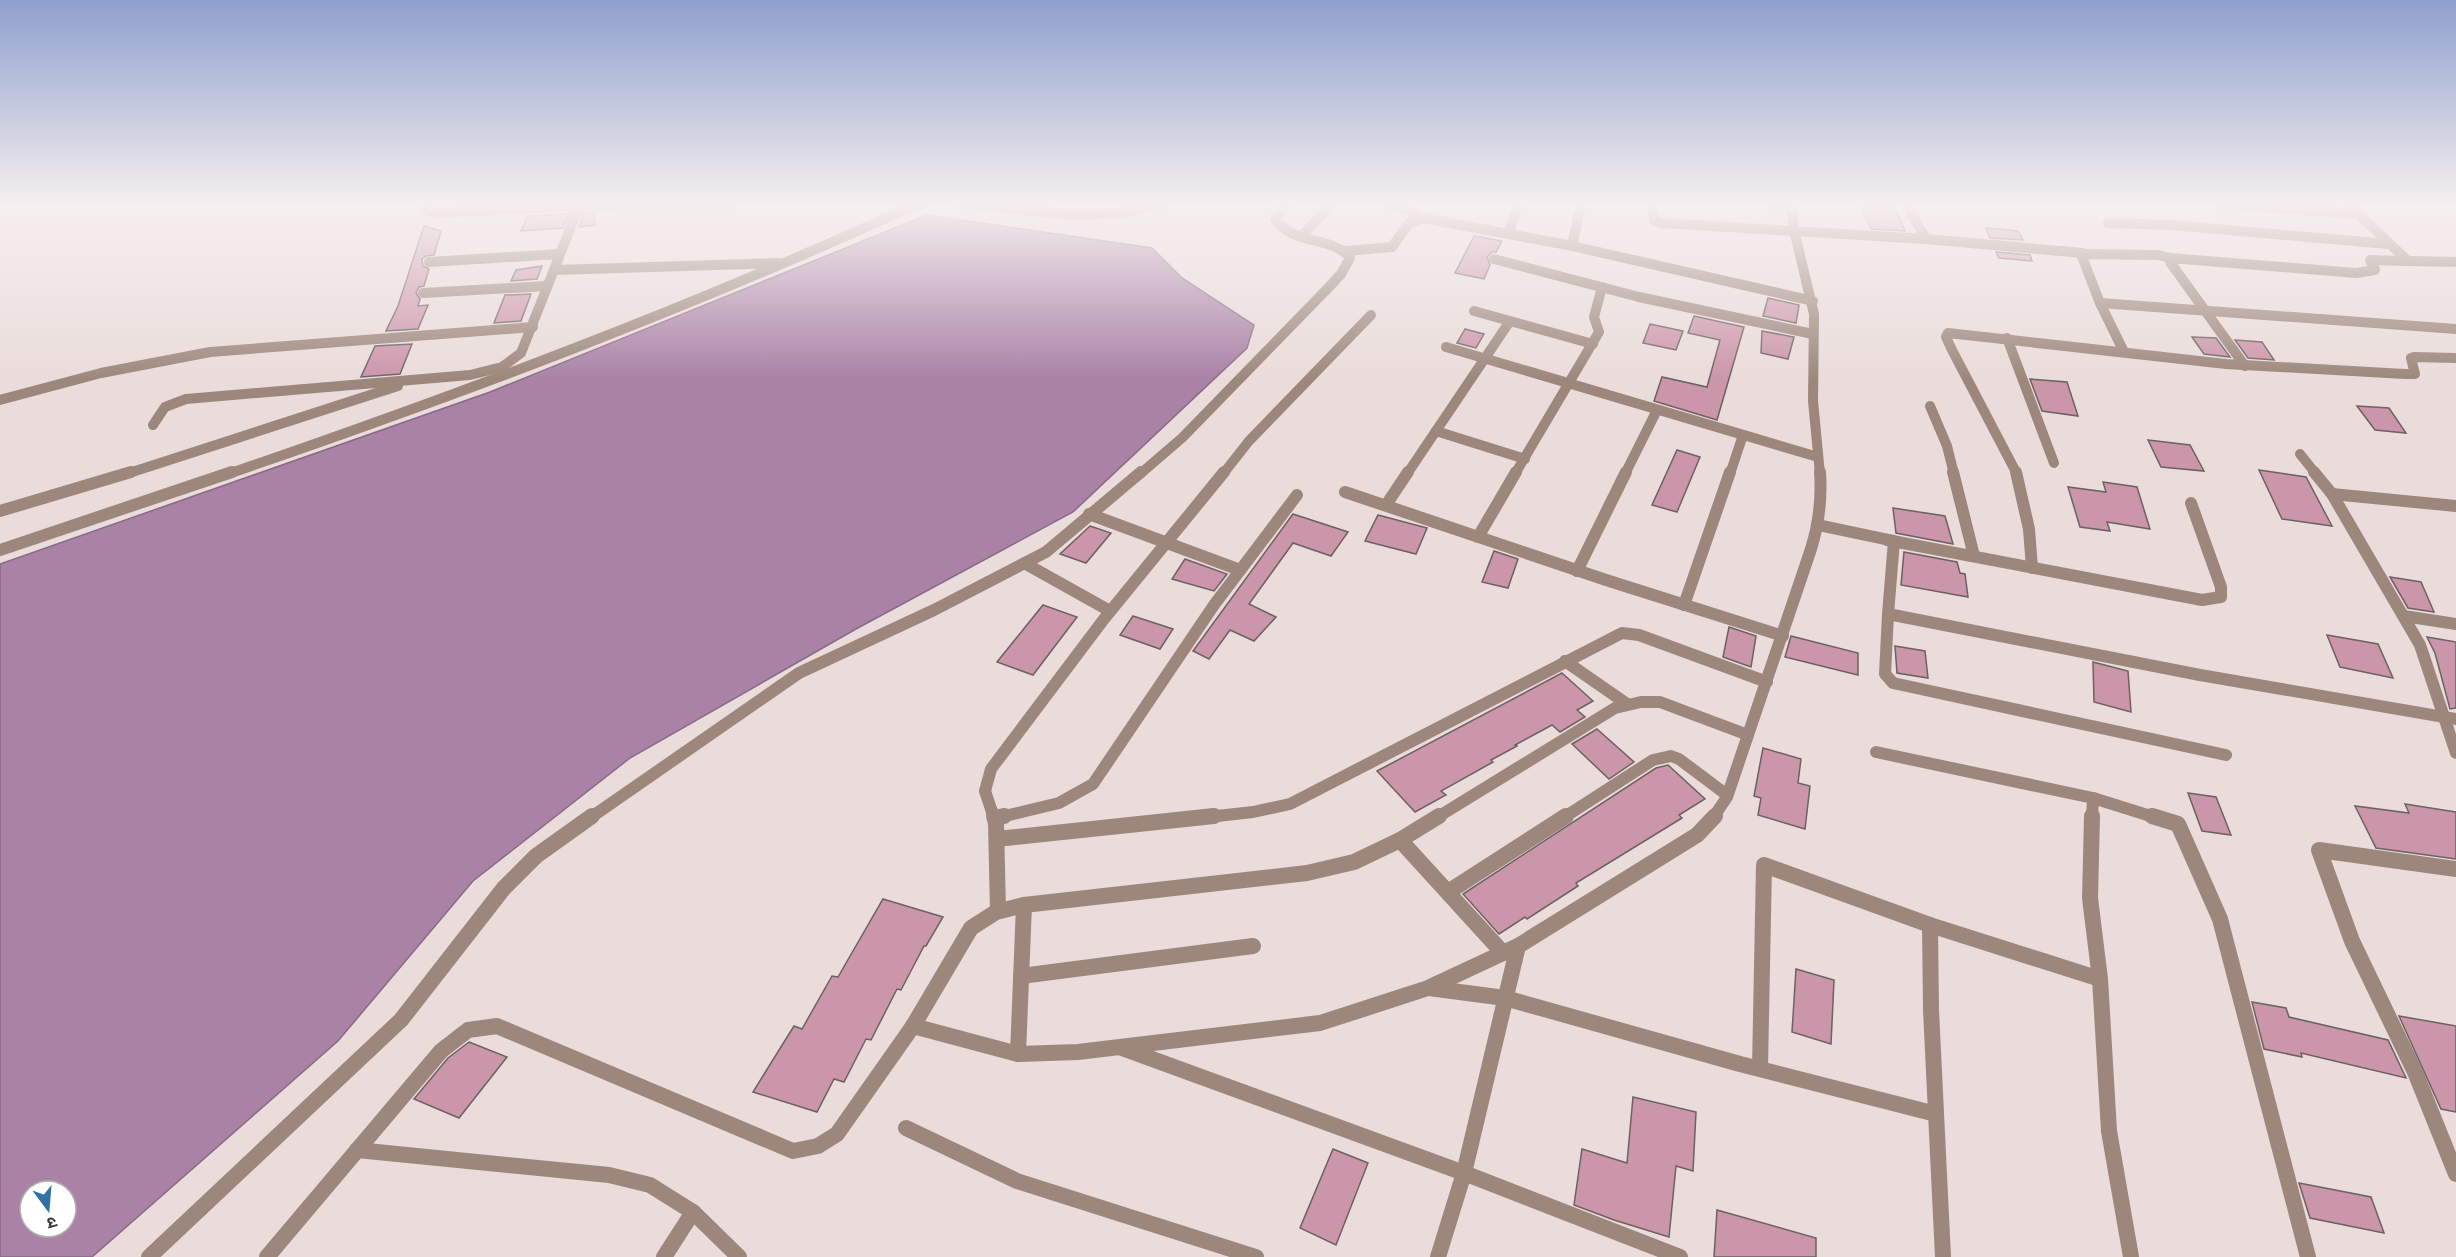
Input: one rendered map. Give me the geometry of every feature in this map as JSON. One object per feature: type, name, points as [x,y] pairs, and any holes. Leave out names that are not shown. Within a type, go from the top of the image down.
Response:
[{"type":"street","points":[[153,425],[165,407],[186,399],[470,375],[502,368],[521,353],[556,263]]},
{"type":"street","points":[[554,270],[785,263]]},
{"type":"street","points":[[0,550],[484,385],[658,317],[785,263]]},
{"type":"street","points":[[149,1257],[401,1020],[504,888],[536,856],[799,673],[1026,564],[1060,541],[1089,514],[1182,438],[1341,274],[1347,263]]},
{"type":"street","points":[[1508,263],[1602,287],[1813,334]]},
{"type":"street","points":[[1645,263],[1813,301]]},
{"type":"street","points":[[914,1026],[1018,1054],[1078,1052],[1320,1023],[1428,988],[1511,949],[1696,835],[1716,815],[1727,795],[1783,636],[1818,525],[1822,481],[1813,401],[1813,301],[1803,263]]},
{"type":"street","points":[[2082,263],[2124,352]]},
{"type":"street","points":[[2170,263],[2245,366]]},
{"type":"street","points":[[2228,263],[2356,273],[2375,270],[2371,263]]},
{"type":"street","points":[[423,292],[547,286]]},
{"type":"street","points":[[1478,537],[1570,385],[1600,330],[1594,317],[1602,287]]},
{"type":"street","points":[[2100,303],[2456,330]]},
{"type":"street","points":[[1474,311],[1593,344]]},
{"type":"street","points":[[998,910],[997,839],[995,818],[985,791],[987,777],[1110,611],[1249,441],[1371,315]]},
{"type":"street","points":[[1386,505],[1510,321]]},
{"type":"street","points":[[0,400],[101,373],[202,353],[532,327]]},
{"type":"street","points":[[2031,568],[2029,529],[2019,478],[1946,335],[1956,332],[2245,366],[2410,374],[2416,371],[2411,358],[2456,358]]},
{"type":"street","points":[[2007,338],[2054,463]]},
{"type":"street","points":[[1446,347],[1818,457]]},
{"type":"street","points":[[0,511],[56,496],[420,379]]},
{"type":"street","points":[[1930,406],[1947,446],[1957,495],[1974,556]]},
{"type":"street","points":[[1577,571],[1657,411]]},
{"type":"street","points":[[1436,431],[1525,459]]},
{"type":"street","points":[[1684,605],[1743,435]]},
{"type":"street","points":[[2300,454],[2332,494],[2420,645],[2450,719],[2456,753]]},
{"type":"street","points":[[1345,492],[1577,571],[1783,636]]},
{"type":"street","points":[[2332,494],[2456,506]]},
{"type":"street","points":[[995,818],[1058,804],[1082,794],[1093,784],[1214,605],[1297,495]]},
{"type":"street","points":[[1886,540],[2202,600],[2216,600],[2221,597],[2221,587],[2191,503]]},
{"type":"street","points":[[1089,514],[1240,570]]},
{"type":"street","points":[[1818,525],[1894,542],[1885,674],[1893,683],[2226,755]]},
{"type":"street","points":[[1026,564],[1110,611]]},
{"type":"street","points":[[1888,614],[2200,675],[2450,719]]},
{"type":"street","points":[[2404,616],[2456,624]]},
{"type":"street","points":[[997,839],[1253,812],[1290,804],[1610,638],[1632,632],[1767,682]]},
{"type":"street","points":[[1565,661],[1627,704]]},
{"type":"street","points":[[267,1257],[441,1051],[468,1030],[497,1026],[793,1151],[806,1150],[837,1134],[914,1026],[971,928],[983,916],[998,910],[1024,905],[1307,873],[1354,862],[1400,840],[1615,708],[1627,704],[1660,702],[1748,735]]},
{"type":"street","points":[[1876,752],[2093,798],[2178,824],[2220,919],[2308,1257]]},
{"type":"street","points":[[1448,892],[1653,760],[1671,756],[1679,759],[1727,795]]},
{"type":"street","points":[[2093,798],[2090,898],[2100,979],[2109,1131],[2131,1257]]},
{"type":"street","points":[[1400,840],[1448,892],[1511,949]]},
{"type":"street","points":[[2456,869],[2319,850],[2352,941],[2415,1072],[2456,1174]]},
{"type":"street","points":[[1760,1068],[1764,865],[1930,925],[2100,979]]},
{"type":"street","points":[[1018,1054],[1024,905]]},
{"type":"street","points":[[1930,925],[1929,952],[1943,1257]]},
{"type":"street","points":[[1021,976],[1253,946]]},
{"type":"street","points":[[1438,1257],[1464,1173],[1505,999],[1511,949]]},
{"type":"street","points":[[1428,988],[1505,999],[1936,1114]]},
{"type":"street","points":[[1120,1047],[1464,1173],[1680,1257]]},
{"type":"street","points":[[906,1128],[932,1139],[972,1162],[1033,1187],[1256,1257]]},
{"type":"street","points":[[357,1150],[609,1175],[650,1185],[693,1212],[739,1257]]},
{"type":"street","points":[[664,1257],[693,1212]]},
{"type":"shaded area","points":[[809,263],[1167,263],[1182,278],[1254,325],[1247,348],[1073,512],[856,629],[630,758],[473,881],[338,1041],[92,1257],[0,1257],[0,564],[490,392]]},
{"type":"building","points":[[412,263],[423,263],[423,266],[429,269],[424,286],[419,287],[416,293],[420,299],[418,306],[428,305],[418,329],[386,331],[398,306]]},
{"type":"building","points":[[1460,263],[1489,263],[1490,265],[1484,279],[1455,273]]},
{"type":"building","points":[[542,266],[537,279],[511,281],[516,270]]},
{"type":"building","points":[[531,294],[521,321],[494,323],[505,295]]},
{"type":"building","points":[[1768,298],[1799,305],[1796,323],[1763,316]]},
{"type":"building","points":[[1694,316],[1744,327],[1717,420],[1654,401],[1662,377],[1707,387],[1720,340],[1688,333]]},
{"type":"building","points":[[1650,324],[1683,331],[1676,350],[1643,343]]},
{"type":"building","points":[[1465,329],[1484,334],[1476,348],[1457,343]]},
{"type":"building","points":[[1762,331],[1794,337],[1788,359],[1761,353]]},
{"type":"building","points":[[2192,337],[2216,338],[2230,357],[2204,354]]},
{"type":"building","points":[[2235,340],[2262,342],[2274,360],[2248,358]]},
{"type":"building","points":[[412,344],[400,374],[361,377],[375,346]]},
{"type":"building","points":[[2030,379],[2067,382],[2078,416],[2042,411]]},
{"type":"building","points":[[2357,406],[2389,408],[2406,433],[2375,430]]},
{"type":"building","points":[[2148,440],[2190,445],[2204,471],[2161,467]]},
{"type":"building","points":[[1677,450],[1700,457],[1677,512],[1652,505]]},
{"type":"building","points":[[2259,470],[2306,477],[2332,526],[2282,519]]},
{"type":"building","points":[[2103,482],[2137,487],[2150,529],[2107,522],[2110,531],[2080,527],[2068,487],[2106,492]]},
{"type":"building","points":[[1893,508],[1945,516],[1953,544],[1896,533]]},
{"type":"building","points":[[1293,514],[1348,532],[1331,556],[1293,543],[1249,604],[1276,617],[1254,641],[1230,630],[1209,659],[1193,651]]},
{"type":"building","points":[[1378,515],[1427,528],[1416,554],[1365,541]]},
{"type":"building","points":[[1090,526],[1111,533],[1086,563],[1060,554]]},
{"type":"building","points":[[1494,551],[1518,559],[1508,588],[1482,582]]},
{"type":"building","points":[[1904,552],[1957,562],[1960,573],[1965,574],[1968,597],[1901,585]]},
{"type":"building","points":[[1185,559],[1227,574],[1214,591],[1172,579]]},
{"type":"building","points":[[2390,577],[2421,582],[2434,612],[2408,608]]},
{"type":"building","points":[[1043,605],[1077,617],[1033,675],[997,662]]},
{"type":"building","points":[[1133,616],[1173,629],[1160,649],[1120,635]]},
{"type":"building","points":[[1729,627],[1756,636],[1751,667],[1723,657]]},
{"type":"building","points":[[2327,635],[2378,644],[2393,678],[2340,667]]},
{"type":"building","points":[[1791,636],[1858,653],[1858,675],[1785,657]]},
{"type":"building","points":[[2427,637],[2456,642],[2456,708],[2450,709],[2435,653]]},
{"type":"building","points":[[1895,646],[1925,651],[1928,678],[1897,673]]},
{"type":"building","points":[[2093,662],[2128,671],[2131,712],[2094,702]]},
{"type":"building","points":[[1562,673],[1593,701],[1577,710],[1585,717],[1560,732],[1552,725],[1515,745],[1517,746],[1491,760],[1493,762],[1441,791],[1446,795],[1415,812],[1377,771]]},
{"type":"building","points":[[1597,729],[1634,762],[1609,779],[1572,744]]},
{"type":"building","points":[[1763,748],[1801,759],[1798,783],[1810,786],[1805,829],[1758,815],[1761,798],[1754,796]]},
{"type":"building","points":[[1668,765],[1705,799],[1679,815],[1682,818],[1576,883],[1578,886],[1527,919],[1525,917],[1499,934],[1463,894],[1656,768]]},
{"type":"building","points":[[2188,793],[2216,797],[2231,835],[2202,831]]},
{"type":"building","points":[[2405,804],[2456,812],[2456,859],[2376,848],[2355,806],[2409,813]]},
{"type":"building","points":[[883,899],[943,917],[924,946],[901,990],[897,989],[871,1040],[866,1039],[844,1082],[834,1079],[817,1112],[753,1092],[794,1026],[802,1029],[832,976],[838,977]]},
{"type":"building","points":[[1796,969],[1834,980],[1831,1044],[1792,1032]]},
{"type":"building","points":[[2252,1002],[2286,1008],[2289,1017],[2388,1040],[2406,1078],[2301,1053],[2302,1057],[2264,1049]]},
{"type":"building","points":[[2399,1016],[2456,1026],[2456,1112],[2441,1109]]},
{"type":"building","points":[[469,1042],[507,1057],[459,1118],[414,1099],[448,1058]]},
{"type":"building","points":[[1633,1097],[1696,1112],[1693,1171],[1676,1166],[1669,1237],[1574,1205],[1582,1149],[1627,1163]]},
{"type":"building","points":[[1333,1149],[1368,1163],[1336,1245],[1300,1228]]},
{"type":"building","points":[[2299,1183],[2371,1197],[2384,1233],[2310,1218]]},
{"type":"building","points":[[1717,1210],[1816,1238],[1816,1257],[1714,1257]]}]
